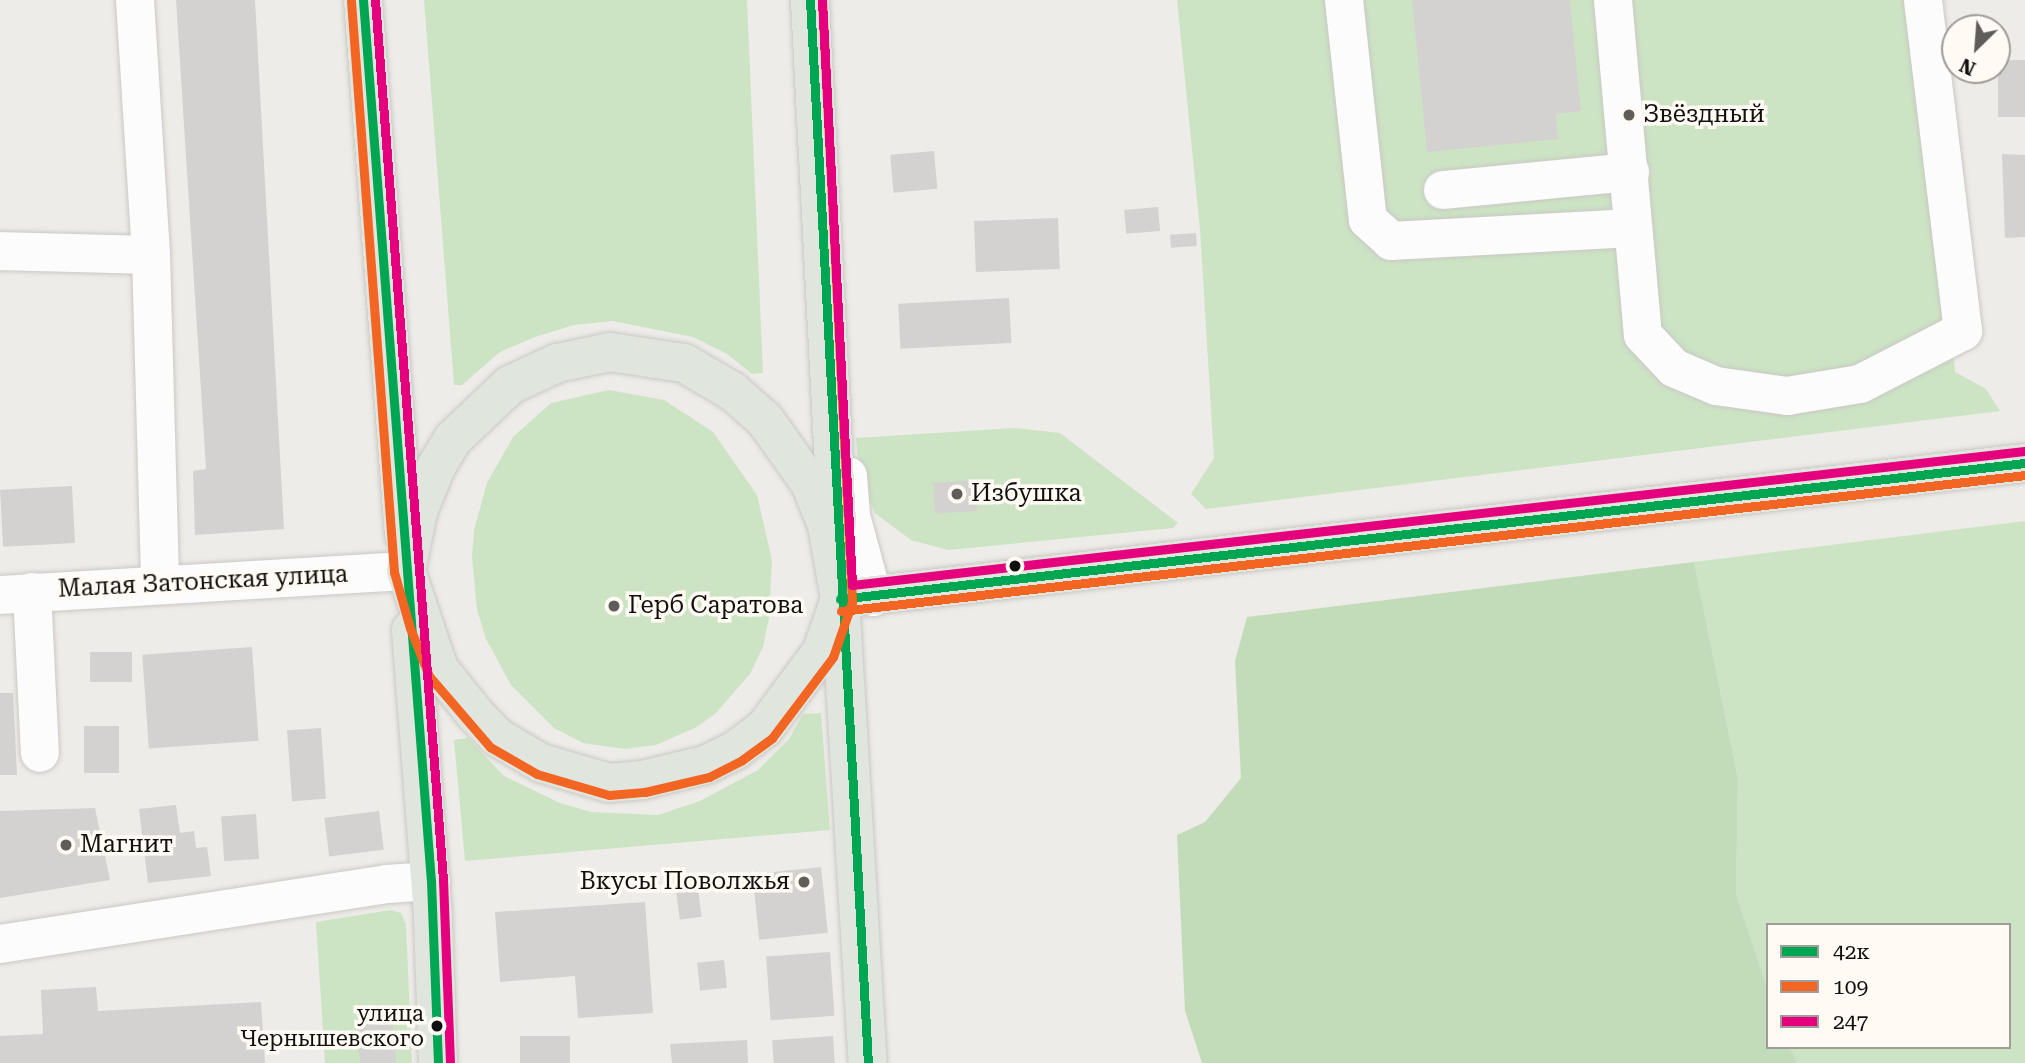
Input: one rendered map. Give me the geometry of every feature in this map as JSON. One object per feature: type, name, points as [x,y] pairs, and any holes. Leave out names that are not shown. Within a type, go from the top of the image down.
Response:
[{"type":"main road","points":[[363,0],[431,881],[438,1063]]},
{"type":"main road","points":[[810,0],[857,598],[868,1063]]},
{"type":"main road","points":[[857,598],[810,484],[765,420],[732,391],[684,363],[610,352],[557,363],[510,385],[453,439],[436,467],[418,512],[407,571],[439,669],[475,714],[497,737],[541,763],[609,783],[643,780],[705,765],[736,750],[765,728],[857,598],[2025,463]]},
{"type":"street","points":[[135,0],[151,254],[160,583]]},
{"type":"street","points":[[822,0],[842,410],[857,598]]},
{"type":"street","points":[[1344,0],[1368,220],[1391,242],[1632,228]]},
{"type":"street","points":[[1613,0],[1643,335],[1674,368],[1716,386],[1787,396],[1860,384],[1963,331],[1923,0]]},
{"type":"street","points":[[1443,190],[1630,172]]},
{"type":"street","points":[[0,251],[151,254]]},
{"type":"street","name":"Малая Затонская улица","points":[[16,594],[160,583],[407,571]]},
{"type":"street","points":[[16,594],[40,753]]},
{"type":"street","points":[[0,944],[387,884],[431,881]]},
{"type":"green space","points":[[424,0],[747,0],[763,373],[752,374],[727,354],[693,337],[613,321],[574,325],[535,337],[500,352],[462,385],[454,385]]},
{"type":"green space","points":[[1177,0],[1923,0],[1955,372],[1986,389],[2000,411],[1206,509],[1191,494],[1214,458],[1200,230]]},
{"type":"green space","points":[[609,390],[664,400],[713,432],[757,495],[772,560],[769,618],[763,647],[750,674],[715,714],[697,727],[656,745],[624,749],[583,743],[554,728],[511,685],[486,639],[477,610],[472,557],[474,530],[487,483],[513,437],[551,403]]},
{"type":"green space","points":[[1015,428],[1060,433],[1178,523],[1173,528],[948,550],[911,540],[875,513],[859,474],[856,438]]},
{"type":"green space","points":[[2025,521],[2025,1063],[1797,1063],[1791,1049],[2011,1049],[2011,923],[1766,923],[1766,984],[1736,894],[1738,779],[1694,562]]},
{"type":"green space","points":[[1694,562],[1738,779],[1736,894],[1766,984],[1766,1049],[1791,1049],[1797,1063],[1202,1063],[1185,1011],[1177,835],[1205,822],[1241,778],[1235,661],[1247,617]]},
{"type":"green space","points":[[821,713],[830,830],[465,861],[454,740],[468,738],[504,776],[560,803],[591,812],[658,815],[700,801],[758,770],[789,739],[803,714]]},
{"type":"green space","points":[[391,910],[401,913],[406,924],[412,1063],[325,1063],[316,922]]},
{"type":"building","points":[[176,0],[255,0],[284,529],[195,535],[193,471],[206,469]]},
{"type":"building","points":[[1412,0],[1570,0],[1581,111],[1556,114],[1558,139],[1427,152]]},
{"type":"building","points":[[2011,60],[2025,60],[2025,117],[1998,117],[1998,84],[2011,84]]},
{"type":"building","points":[[934,151],[937,189],[893,193],[890,155]]},
{"type":"building","points":[[2002,154],[2025,155],[2025,237],[2005,238]]},
{"type":"building","points":[[1158,207],[1160,231],[1126,234],[1124,210]]},
{"type":"building","points":[[1058,218],[1060,269],[976,272],[974,221]]},
{"type":"building","points":[[1196,233],[1197,246],[1171,248],[1170,235]]},
{"type":"building","points":[[1009,298],[1011,343],[901,349],[898,304]]},
{"type":"building","points":[[975,480],[977,511],[935,514],[933,483]]},
{"type":"building","points":[[72,486],[75,543],[3,547],[0,490]]},
{"type":"building","points":[[252,647],[259,741],[149,748],[142,655]]},
{"type":"building","points":[[90,652],[132,652],[132,682],[90,682]]},
{"type":"building","points":[[0,693],[13,693],[17,775],[0,775]]},
{"type":"building","points":[[84,726],[119,726],[119,773],[84,773]]},
{"type":"building","points":[[321,728],[326,799],[292,801],[287,730]]},
{"type":"building","points":[[176,805],[180,833],[194,831],[196,848],[207,847],[211,876],[148,883],[139,809]]},
{"type":"building","points":[[95,808],[110,880],[0,898],[0,811]]},
{"type":"building","points":[[379,811],[384,850],[329,856],[324,818]]},
{"type":"building","points":[[256,814],[259,859],[224,861],[221,816]]},
{"type":"building","points":[[821,867],[828,933],[759,940],[752,874]]},
{"type":"building","points":[[697,883],[702,917],[680,920],[675,886]]},
{"type":"building","points":[[645,902],[653,1013],[578,1018],[575,976],[500,982],[495,912]]},
{"type":"building","points":[[830,952],[834,1016],[771,1020],[766,956]]},
{"type":"building","points":[[724,960],[727,988],[700,991],[697,963]]},
{"type":"building","points":[[96,987],[98,1011],[261,1002],[265,1063],[0,1063],[0,1036],[43,1034],[41,990]]},
{"type":"building","points":[[392,1016],[396,1063],[360,1063],[356,1019]]},
{"type":"building","points":[[520,1036],[570,1036],[570,1063],[520,1063]]},
{"type":"building","points":[[833,1036],[835,1063],[774,1063],[772,1040]]},
{"type":"building","points":[[747,1040],[748,1063],[672,1063],[670,1044]]},
{"type":"transit line","name":"42к","points":[[363,0],[431,881],[438,1063]]},
{"type":"transit line","name":"247","points":[[375,0],[443,880],[450,1063]]},
{"type":"transit line","name":"42к","points":[[810,0],[868,1063]]},
{"type":"transit line","name":"109","points":[[351,1],[394,572],[410,628],[429,676],[490,747],[537,774],[609,795],[645,792],[709,777],[742,760],[772,738],[833,657],[852,602],[822,0]]},
{"type":"transit line","name":"247","points":[[822,0],[852,585],[2024,451]]},
{"type":"transit line","name":"42к","points":[[840,599],[2025,463]]},
{"type":"transit line","name":"109","points":[[841,611],[2025,475]]},
{"type":"place","name":"Звёздный","points":[[1629,115]]},
{"type":"place","name":"Избушка","points":[[957,494]]},
{"type":"place","name":"Герб Саратова","points":[[614,606]]},
{"type":"place","name":"Магнит","points":[[66,845]]},
{"type":"place","name":"Вкусы Поволжья","points":[[804,882]]},
{"type":"place","name":"улица Чернышевского","points":[[437,1026]]}]
